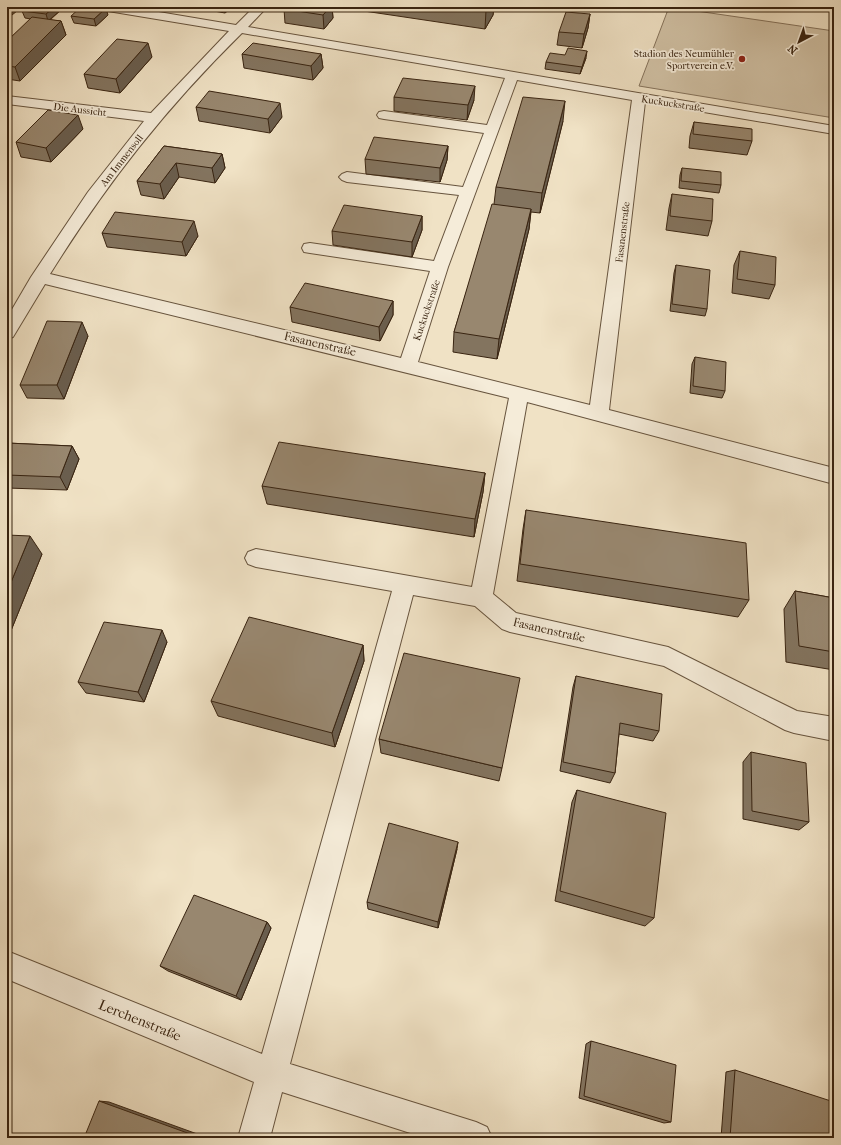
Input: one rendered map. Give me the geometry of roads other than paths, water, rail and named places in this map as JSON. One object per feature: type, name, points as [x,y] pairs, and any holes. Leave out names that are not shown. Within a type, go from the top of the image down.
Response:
[{"type":"street","name":"Kuckuckstraße","points":[[108,7],[240,28],[640,98],[834,130]]},
{"type":"street","name":"Am Immensoll","points":[[7,333],[39,277],[89,201],[154,118],[261,7]]},
{"type":"street","name":"Kuckuckstraße","points":[[408,364],[440,267],[512,76]]},
{"type":"street","name":"Fasanenstraße","points":[[600,413],[640,98]]},
{"type":"street","name":"Die Aussicht","points":[[7,100],[154,118]]},
{"type":"street","points":[[384,115],[492,130]]},
{"type":"street","points":[[347,177],[469,192]]},
{"type":"street","points":[[310,248],[440,267]]},
{"type":"street","name":"Fasanenstraße","points":[[39,277],[408,364],[600,413],[834,476]]},
{"type":"street","points":[[481,598],[519,393]]},
{"type":"street","name":"Fasanenstraße","points":[[256,558],[481,598],[510,622],[668,657],[794,722],[834,729]]},
{"type":"street","points":[[254,1138],[273,1074],[405,585]]},
{"type":"street","name":"Lerchenstraße","points":[[7,965],[273,1074],[476,1138]]},
{"type":"place","name":"Stadion des Neumühler Sportverein e.V.","points":[[742,59]]}]
